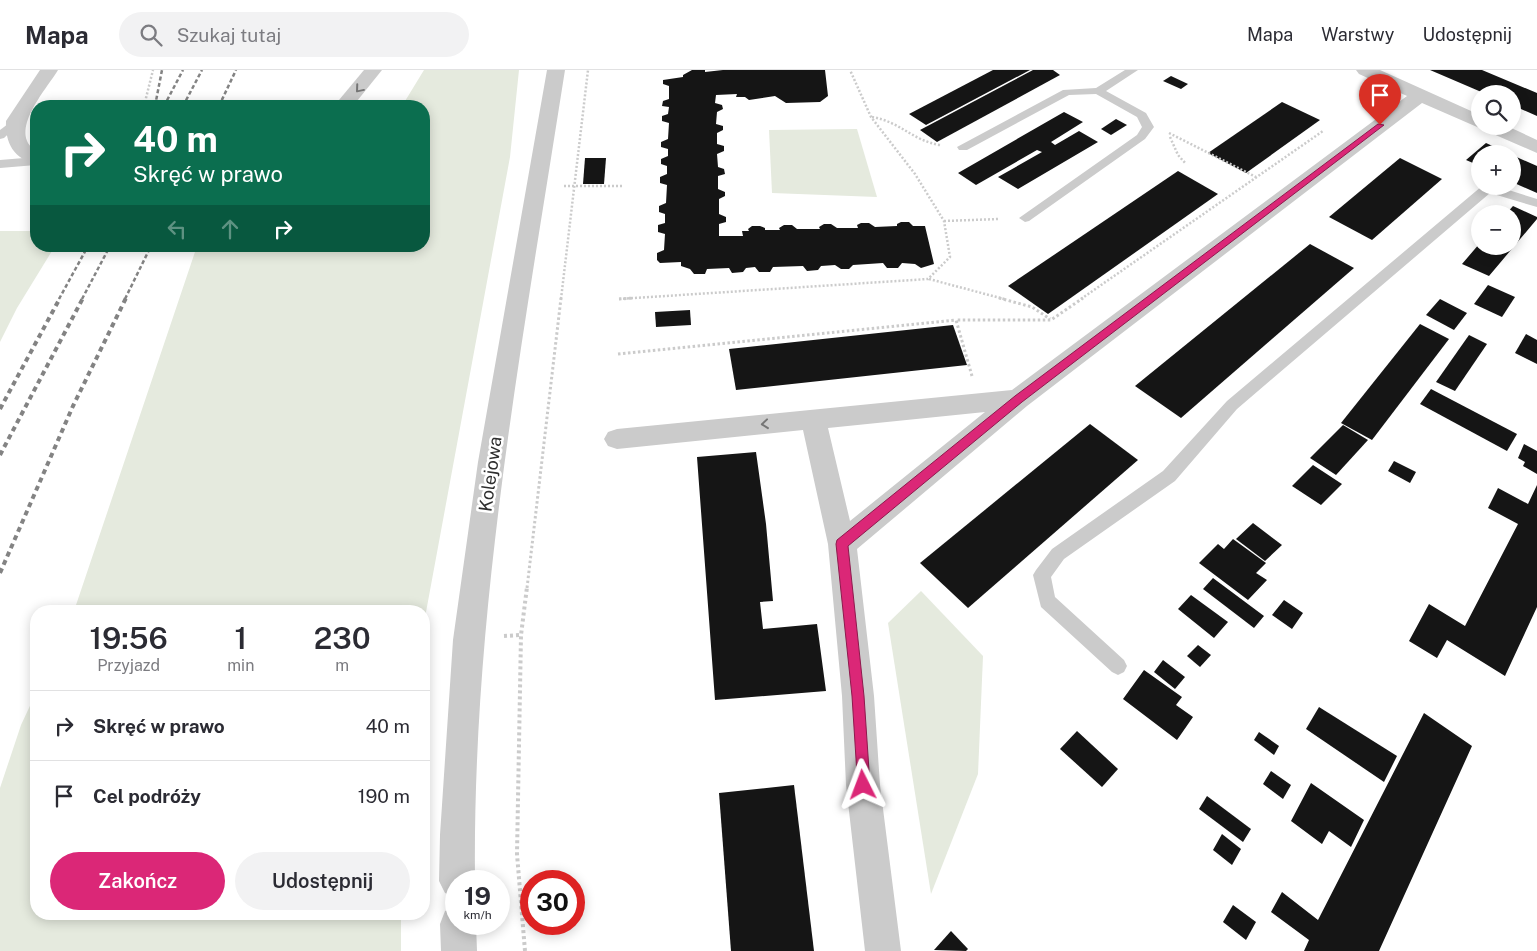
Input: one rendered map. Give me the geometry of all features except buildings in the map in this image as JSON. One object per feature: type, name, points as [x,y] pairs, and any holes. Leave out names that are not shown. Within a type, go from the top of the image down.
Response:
[{"type":"street","points":[[30,156],[23,151],[15,140],[16,121],[49,70]]},
{"type":"street","points":[[349,100],[373,70]]},
{"type":"street","name":"Kolejowa","points":[[457,870],[457,835],[470,630],[491,462],[556,70]]},
{"type":"street","points":[[1365,70],[1471,118]]},
{"type":"street","points":[[842,544],[1018,399],[1420,95]]},
{"type":"street","points":[[1510,135],[1537,147]]},
{"type":"street","points":[[617,439],[1018,399]]},
{"type":"street","points":[[814,419],[842,544],[858,696],[863,785],[882,951]]},
{"type":"street","points":[[458,935],[459,951]]},
{"type":"lane","points":[[963,147],[1066,92],[1098,91],[1133,70]]},
{"type":"lane","points":[[1025,218],[1140,137],[1148,127],[1142,115],[1098,91]]},
{"type":"lane","points":[[0,136],[16,121]]},
{"type":"lane","points":[[0,164],[30,161]]},
{"type":"lane","points":[[1118,666],[1046,601],[1042,575],[1058,554],[1169,476],[1232,405],[1488,188],[1537,203]]},
{"type":"path","points":[[146,100],[153,70]]},
{"type":"path","points":[[525,951],[518,854],[521,635],[588,70]]},
{"type":"path","points":[[850,70],[871,117],[916,174],[944,221],[950,257],[928,278]]},
{"type":"path","points":[[871,117],[892,121],[913,138],[924,143],[963,147]]},
{"type":"path","points":[[618,354],[956,320],[1051,320],[1327,129]]},
{"type":"path","points":[[1186,164],[1178,155],[1166,131],[1256,178]]},
{"type":"path","points":[[574,186],[624,186]]},
{"type":"path","points":[[944,221],[1025,218]]},
{"type":"path","points":[[619,299],[928,278],[1032,307],[1051,320]]},
{"type":"path","points":[[956,320],[980,403]]},
{"type":"shaded area","points":[[424,70],[519,70],[510,157],[427,605],[76,605],[195,252],[430,252],[430,100],[406,100]]},
{"type":"shaded area","points":[[857,129],[877,197],[772,193],[769,130]]},
{"type":"shaded area","points":[[0,231],[30,231],[30,252],[51,252],[17,308],[0,342]]},
{"type":"shaded area","points":[[921,591],[983,656],[978,774],[931,894],[888,623]]},
{"type":"shaded area","points":[[30,706],[30,920],[401,920],[401,951],[0,951],[0,788],[21,725]]},
{"type":"railway","points":[[156,100],[162,70]]},
{"type":"railway","points":[[167,100],[183,70]]},
{"type":"railway","points":[[186,100],[202,70]]},
{"type":"railway","points":[[222,100],[236,70]]},
{"type":"railway","points":[[59,299],[85,252]]},
{"type":"railway","points":[[82,299],[107,252]]},
{"type":"railway","points":[[125,299],[148,252]]},
{"type":"railway","points":[[0,409],[60,298]]},
{"type":"railway","points":[[0,455],[83,298]]},
{"type":"railway","points":[[0,573],[73,406],[126,298]]},
{"type":"route","points":[[863,785],[858,696],[842,544],[1018,399],[1380,125]]}]
